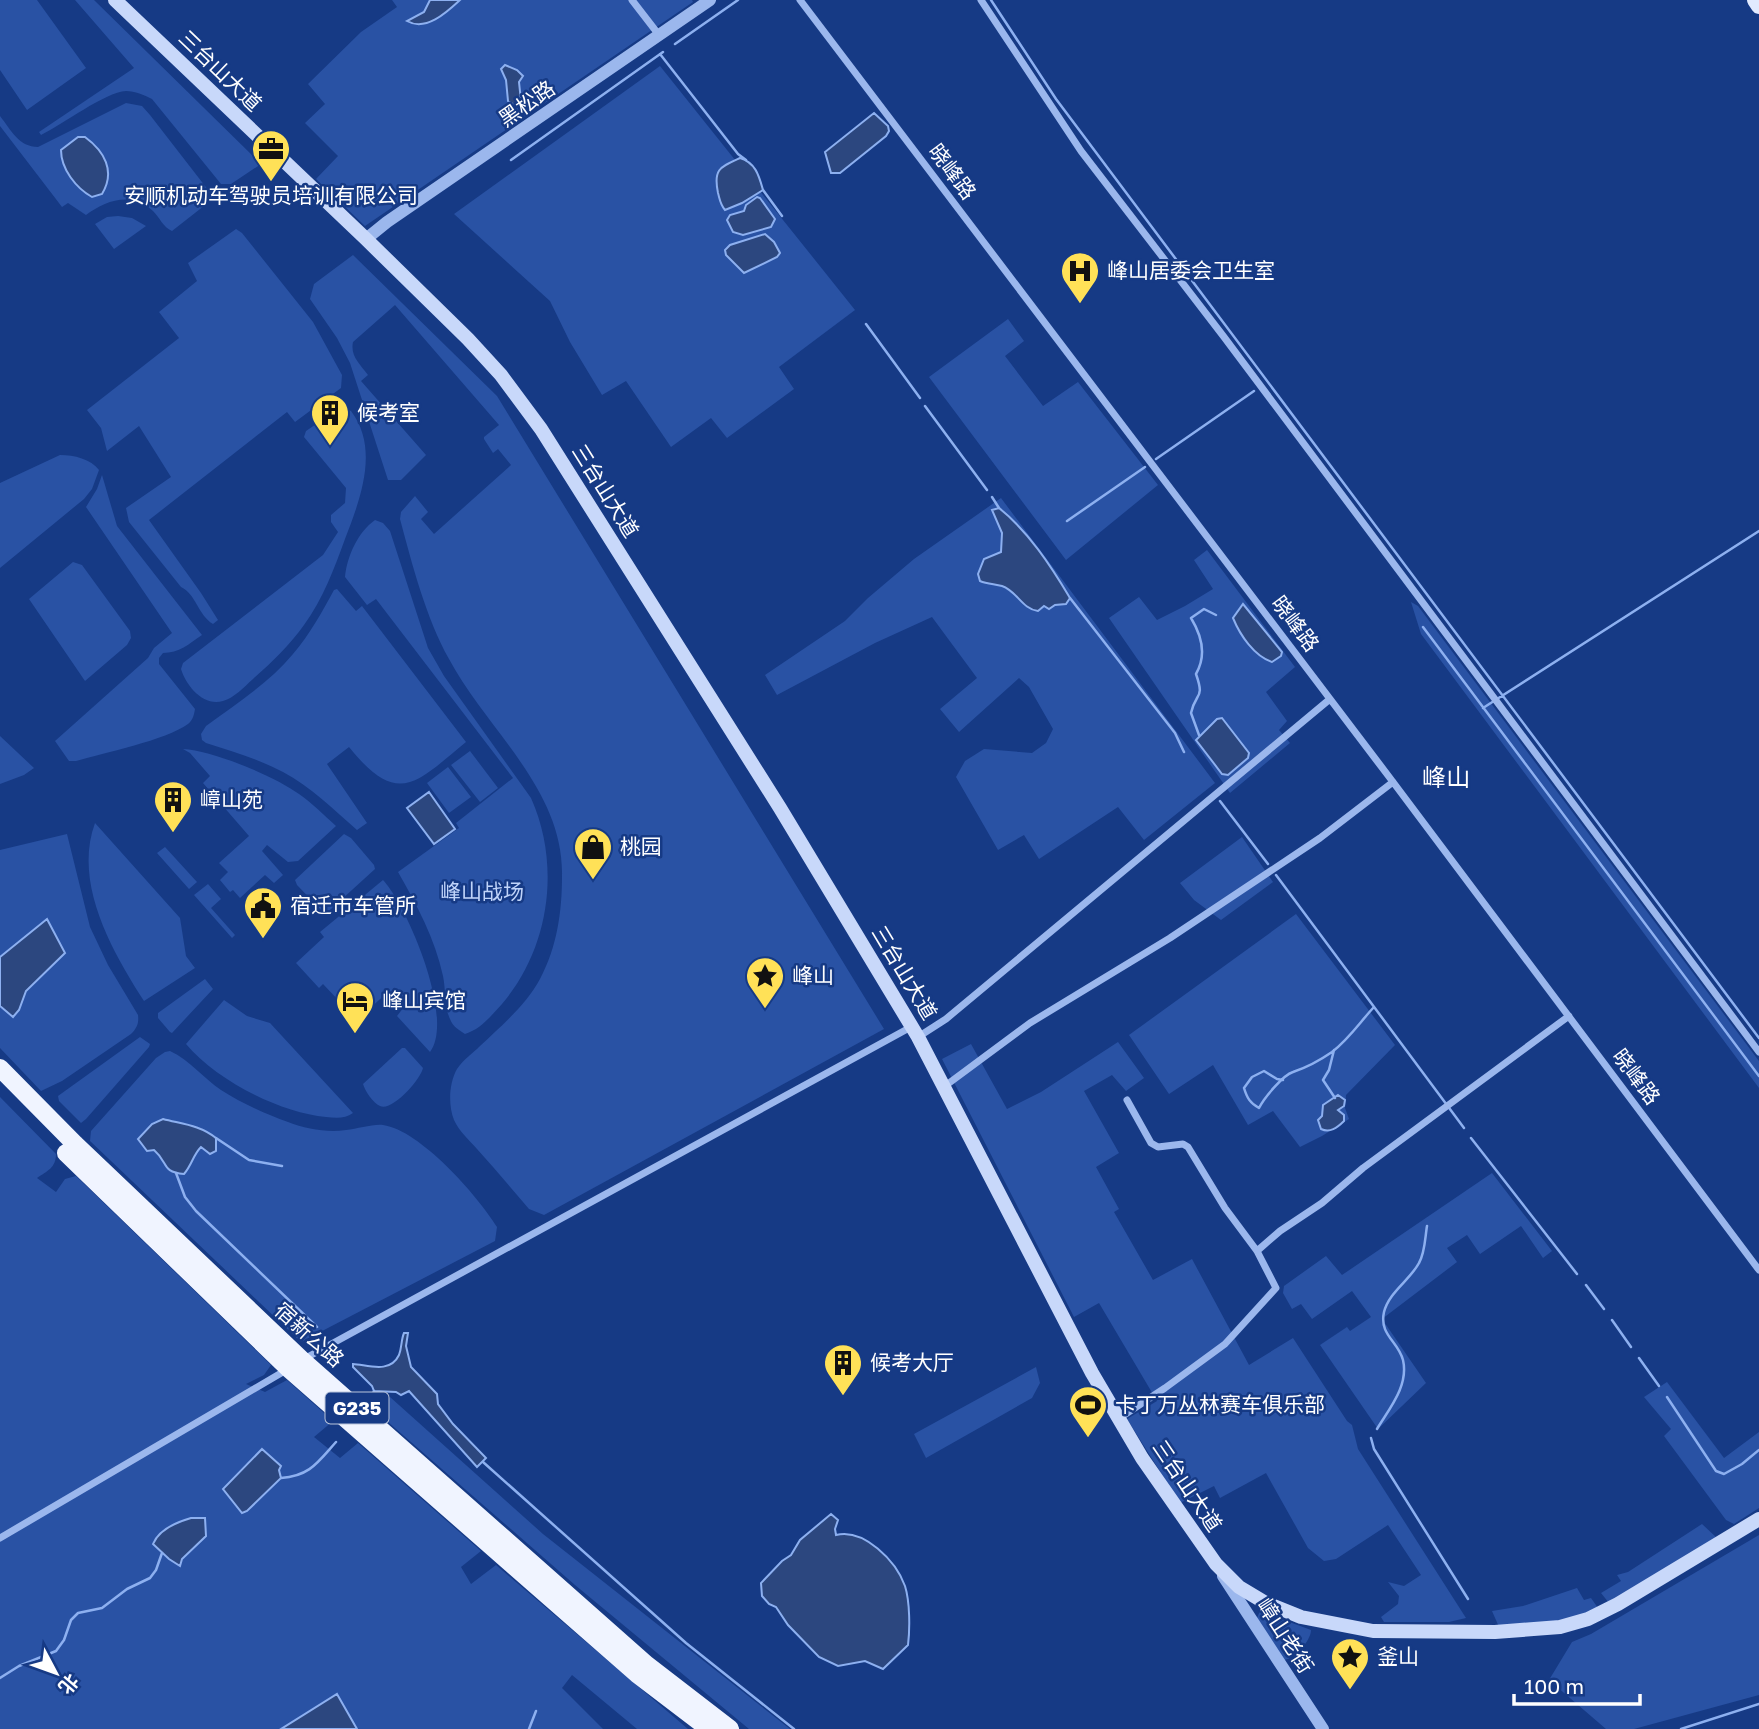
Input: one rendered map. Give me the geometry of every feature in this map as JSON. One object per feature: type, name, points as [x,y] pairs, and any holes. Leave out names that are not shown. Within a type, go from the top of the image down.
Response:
[{"type":"highway","name":"宿新公路","points":[[0,1068],[295,1364],[647,1665],[730,1729]]},
{"type":"highway","name":"宿新公路","points":[[0,1085],[295,1364],[637,1674],[709,1729]]},
{"type":"main road","name":"三台山大道","points":[[115,0],[468,340],[500,375],[541,429],[780,808],[915,1032],[1118,1419],[1162,1489],[1216,1564],[1239,1587],[1264,1602],[1301,1617],[1373,1630],[1495,1632],[1560,1627],[1588,1619],[1618,1604],[1759,1518]]},
{"type":"main road","points":[[1755,0],[1759,6]]},
{"type":"street","points":[[632,0],[659,35]]},
{"type":"street","name":"黑松路","points":[[366,239],[710,0]]},
{"type":"street","name":"晓峰路","points":[[800,0],[1394,782],[1759,1270]]},
{"type":"street","points":[[981,0],[1081,151],[1224,337],[1759,1052]]},
{"type":"street","points":[[0,1538],[295,1364],[915,1032],[946,1019],[1330,699]]},
{"type":"street","points":[[944,1086],[1030,1023],[1170,938],[1320,838],[1394,782]]},
{"type":"street","points":[[1257,1251],[1280,1231],[1322,1203],[1363,1168],[1569,1016]]},
{"type":"street","points":[[1118,1419],[1225,1344],[1276,1288],[1257,1251],[1225,1208],[1188,1147],[1183,1144],[1157,1147],[1127,1100]]},
{"type":"street","name":"嶂山老街","points":[[1216,1564],[1323,1729]]},
{"type":"green space","points":[[0,0],[37,0],[86,68],[27,110],[0,70]]},
{"type":"green space","points":[[75,0],[94,0],[261,164],[231,184],[221,184],[152,99],[129,91],[117,93],[95,103],[41,135],[39,132],[134,68]]},
{"type":"green space","points":[[392,0],[693,2],[365,226],[316,179],[338,156],[305,123],[325,104],[308,84],[361,32],[397,7]]},
{"type":"green space","points":[[660,66],[855,310],[779,367],[794,389],[727,438],[711,418],[671,447],[626,381],[602,395],[570,342],[550,301],[454,214]]},
{"type":"green space","points":[[126,103],[142,106],[212,195],[209,202],[172,231],[153,211],[136,201],[110,202],[86,215],[68,203],[62,207],[0,126],[0,116],[21,141],[38,147]]},
{"type":"green space","points":[[107,217],[132,218],[146,226],[114,249],[95,224]]},
{"type":"green space","points":[[236,229],[313,322],[342,375],[341,388],[295,422],[287,412],[149,520],[218,620],[213,624],[129,522],[126,508],[171,477],[139,426],[107,451],[101,428],[87,410],[179,338],[159,312],[197,281],[188,263]]},
{"type":"green space","points":[[353,255],[497,396],[884,1029],[544,1215],[529,1209],[461,1132],[452,1114],[450,1094],[459,1066],[520,1006],[534,989],[546,967],[560,916],[562,876],[559,845],[551,816],[537,788],[465,685],[441,643],[420,590],[400,519],[401,512],[415,496],[428,512],[421,519],[434,534],[511,465],[498,449],[493,453],[484,439],[499,425],[395,305],[353,342],[352,347],[356,360],[368,375],[361,381],[426,455],[401,480],[388,480],[350,363],[337,338],[310,299],[314,284]]},
{"type":"green space","points":[[1008,319],[1024,341],[1005,356],[1043,406],[1078,382],[1158,485],[1066,560],[929,377]]},
{"type":"green space","points":[[341,407],[351,411],[360,426],[366,458],[361,491],[332,573],[311,615],[293,640],[231,697],[223,701],[209,701],[191,688],[181,669],[183,663],[323,555],[338,532],[331,522],[331,515],[345,503],[346,488],[304,437],[306,431]]},
{"type":"green space","points":[[60,455],[82,458],[96,466],[99,470],[92,489],[84,499],[0,568],[0,483]]},
{"type":"green space","points":[[102,475],[117,526],[202,635],[179,650],[163,653],[159,658],[159,664],[195,709],[188,724],[178,730],[150,741],[69,761],[55,741],[172,633],[86,507]]},
{"type":"green space","points":[[1001,498],[1215,783],[1144,840],[1118,807],[1039,859],[1024,835],[998,850],[956,777],[965,761],[984,749],[1032,753],[1046,743],[1053,729],[1029,687],[1019,678],[959,732],[940,709],[977,678],[932,617],[875,643],[777,695],[765,675],[845,621],[914,559]]},
{"type":"green space","name":"峰山战场","points":[[375,520],[383,523],[390,531],[428,648],[444,676],[531,798],[546,851],[546,905],[531,958],[502,1004],[481,1025],[465,1034],[454,1026],[450,1019],[443,976],[435,949],[398,872],[459,828],[456,823],[513,778],[376,599],[367,605],[345,577],[354,545],[363,531]]},
{"type":"green space","points":[[1207,550],[1295,667],[1266,692],[1287,721],[1279,730],[1290,743],[1230,793],[1109,618],[1139,597],[1157,620],[1213,589],[1194,560]]},
{"type":"green space","points":[[73,562],[82,565],[130,631],[131,638],[127,645],[85,681],[29,599]]},
{"type":"green space","points":[[337,589],[356,611],[362,606],[466,742],[434,769],[407,783],[394,783],[381,778],[349,747],[327,764],[367,823],[357,830],[303,784],[274,767],[206,743],[201,734],[206,726],[252,693],[284,665],[305,639]]},
{"type":"green space","points":[[1411,602],[1418,606],[1759,1061],[1759,1088],[1421,634]]},
{"type":"green space","points":[[0,736],[34,768],[0,784]]},
{"type":"green space","points":[[183,749],[227,759],[275,780],[304,798],[336,826],[298,861],[288,862],[267,845],[262,851],[283,875],[274,883],[265,875],[240,898],[233,890],[230,892],[220,880],[228,872],[219,863],[249,836],[203,783],[210,776],[190,753]]},
{"type":"green space","points":[[470,751],[498,788],[480,802],[451,765]]},
{"type":"green space","points":[[448,767],[471,797],[449,813],[427,783]]},
{"type":"green space","points":[[95,823],[180,918],[186,956],[195,968],[144,1001],[109,939],[92,893],[89,846]]},
{"type":"green space","points":[[67,834],[90,927],[108,965],[138,1015],[138,1021],[131,1034],[62,1081],[41,1091],[0,1048],[0,850]]},
{"type":"green space","points":[[344,834],[351,838],[375,869],[330,910],[323,912],[295,880]]},
{"type":"green space","points":[[1242,837],[1273,882],[1221,920],[1194,900],[1180,883]]},
{"type":"green space","points":[[165,847],[197,882],[189,889],[157,853]]},
{"type":"green space","points":[[383,880],[415,938],[433,990],[437,1015],[436,1036],[430,1052],[397,1016],[404,1007],[389,991],[357,1020],[323,984],[319,988],[296,963],[324,937],[320,932]]},
{"type":"green space","points":[[208,884],[221,899],[211,908],[235,935],[232,938],[194,895]]},
{"type":"green space","points":[[1296,914],[1395,1045],[1346,1095],[1345,1108],[1349,1119],[1300,1147],[1273,1111],[1248,1125],[1213,1065],[1169,1094],[1129,1035]]},
{"type":"green space","points":[[205,979],[213,989],[172,1033],[170,1032],[158,1018],[158,1013]]},
{"type":"green space","points":[[224,1000],[247,1016],[270,1023],[353,1113],[333,1118],[308,1114],[269,1102],[231,1082],[199,1057],[186,1044]]},
{"type":"green space","points":[[140,1037],[150,1044],[149,1047],[81,1123],[59,1101],[58,1096]]},
{"type":"green space","points":[[1118,1042],[1144,1078],[1126,1091],[1112,1075],[1084,1091],[1119,1153],[1096,1167],[1119,1209],[1114,1212],[1153,1280],[1192,1259],[1249,1365],[1293,1338],[1352,1425],[1358,1449],[1466,1618],[1449,1622],[1384,1622],[1381,1617],[1398,1604],[1399,1596],[1388,1582],[1404,1586],[1421,1575],[1388,1525],[1336,1559],[1324,1561],[1308,1548],[1266,1473],[1220,1498],[1214,1486],[1180,1503],[1127,1419],[1157,1401],[1099,1303],[1074,1317],[942,1059],[971,1044],[1007,1109],[1041,1092]]},
{"type":"green space","points":[[402,1048],[423,1068],[412,1086],[398,1100],[385,1107],[380,1106],[363,1084]]},
{"type":"green space","points":[[170,1051],[229,1095],[288,1122],[332,1131],[383,1125],[414,1139],[447,1166],[488,1214],[497,1227],[495,1241],[301,1342],[90,1141],[91,1131],[156,1058]]},
{"type":"green space","points":[[0,1097],[56,1154],[53,1166],[37,1178],[56,1192],[65,1179],[76,1176],[271,1365],[264,1375],[246,1384],[265,1392],[287,1380],[333,1421],[314,1437],[340,1458],[358,1443],[481,1551],[461,1567],[471,1584],[496,1565],[688,1729],[637,1729],[572,1675],[562,1688],[603,1729],[0,1729]]},
{"type":"green space","points":[[1492,1173],[1552,1251],[1543,1258],[1521,1226],[1480,1254],[1467,1235],[1447,1248],[1457,1262],[1382,1319],[1426,1383],[1378,1429],[1320,1345],[1347,1327],[1350,1331],[1371,1317],[1352,1291],[1312,1319],[1301,1304],[1292,1309],[1283,1293],[1284,1286],[1326,1256],[1342,1275]]},
{"type":"green space","points":[[1036,1367],[1040,1383],[1032,1398],[926,1458],[914,1434]]},
{"type":"green space","points":[[1667,1382],[1724,1458],[1759,1432],[1759,1508],[1734,1524],[1726,1520],[1664,1436],[1671,1429],[1644,1397]]},
{"type":"green space","points":[[390,1397],[543,1534],[790,1729],[749,1729],[575,1585],[380,1415]]},
{"type":"green space","points":[[1702,1524],[1717,1538],[1609,1603],[1601,1593],[1621,1581],[1617,1575],[1628,1572]]},
{"type":"green space","points":[[1759,1535],[1759,1695],[1634,1729],[1606,1729],[1549,1680],[1572,1642],[1591,1634]]},
{"type":"green space","points":[[1577,1588],[1584,1600],[1591,1598],[1598,1608],[1567,1621],[1499,1627],[1492,1611],[1523,1606]]},
{"type":"green space","points":[[1260,1611],[1311,1630],[1301,1649],[1284,1660],[1257,1618]]},
{"type":"shaded area","points":[[430,0],[460,0],[443,15],[429,22],[414,24],[407,21],[424,12]]},
{"type":"shaded area","points":[[505,65],[523,76],[519,82],[521,101],[516,106],[508,101],[506,80],[501,69]]},
{"type":"shaded area","points":[[874,113],[888,126],[886,136],[840,173],[831,173],[825,152]]},
{"type":"shaded area","points":[[78,137],[85,137],[92,143],[106,162],[108,177],[102,194],[92,197],[86,193],[70,177],[64,164],[61,150]]},
{"type":"shaded area","points":[[740,158],[753,167],[763,190],[725,210],[718,193],[717,174],[723,167]]},
{"type":"shaded area","points":[[757,197],[775,219],[771,227],[743,235],[733,232],[727,220],[730,215],[744,211],[746,205]]},
{"type":"shaded area","points":[[765,234],[774,242],[780,253],[777,257],[744,273],[726,255],[725,250],[730,245]]},
{"type":"shaded area","points":[[999,508],[1020,527],[1047,562],[1070,598],[1066,604],[1032,610],[1007,588],[980,581],[978,574],[984,559],[1001,552],[1002,533],[992,510]]},
{"type":"shaded area","points":[[1243,604],[1282,652],[1281,656],[1272,662],[1254,650],[1236,625],[1233,618]]},
{"type":"shaded area","points":[[1222,718],[1249,753],[1248,758],[1228,775],[1222,774],[1196,740],[1217,719]]},
{"type":"shaded area","points":[[429,792],[455,829],[434,844],[407,808]]},
{"type":"shaded area","points":[[47,919],[65,953],[26,991],[19,1010],[13,1017],[0,1006],[0,957]]},
{"type":"shaded area","points":[[1338,1095],[1345,1100],[1344,1106],[1338,1110],[1344,1115],[1344,1121],[1333,1129],[1321,1129],[1318,1120],[1322,1116],[1323,1105]]},
{"type":"shaded area","points":[[163,1119],[204,1130],[216,1138],[216,1151],[210,1154],[201,1147],[184,1174],[168,1169],[154,1150],[147,1151],[138,1139],[152,1124]]},
{"type":"shaded area","points":[[404,1333],[408,1333],[406,1346],[411,1367],[437,1394],[438,1404],[453,1424],[486,1458],[477,1467],[409,1391],[401,1395],[396,1392],[374,1391],[353,1367],[353,1364],[378,1367],[390,1365],[399,1355]]},
{"type":"shaded area","points":[[262,1449],[281,1466],[281,1478],[242,1513],[223,1489]]},
{"type":"shaded area","points":[[831,1514],[838,1520],[836,1535],[857,1536],[878,1548],[894,1566],[905,1586],[909,1616],[908,1645],[883,1669],[865,1661],[838,1666],[819,1657],[788,1625],[776,1607],[762,1596],[761,1583],[791,1555],[800,1540]]},
{"type":"shaded area","points":[[191,1518],[205,1518],[206,1536],[182,1559],[180,1566],[153,1544],[164,1530]]},
{"type":"shaded area","points":[[337,1694],[357,1729],[281,1729]]},
{"type":"waterway","points":[[675,44],[738,0]]},
{"type":"waterway","points":[[991,0],[1056,99],[1759,1038]]},
{"type":"waterway","points":[[511,160],[663,52]]},
{"type":"waterway","points":[[660,54],[738,154],[746,160]]},
{"type":"waterway","points":[[763,190],[782,216]]},
{"type":"waterway","points":[[866,324],[920,398]]},
{"type":"waterway","points":[[1156,459],[1254,391]]},
{"type":"waterway","points":[[925,406],[987,490]]},
{"type":"waterway","points":[[1067,521],[1145,467]]},
{"type":"waterway","points":[[992,497],[999,508]]},
{"type":"waterway","points":[[1483,708],[1759,531]]},
{"type":"waterway","points":[[1070,598],[1175,733],[1184,752]]},
{"type":"waterway","points":[[1199,735],[1191,713],[1200,692],[1196,674],[1202,646],[1191,618],[1204,609],[1216,615]]},
{"type":"waterway","points":[[1423,627],[1759,1076]]},
{"type":"waterway","points":[[1220,801],[1268,864]]},
{"type":"waterway","points":[[1276,875],[1464,1128]]},
{"type":"waterway","points":[[1283,1080],[1277,1079],[1264,1071],[1252,1077],[1244,1088],[1246,1095],[1259,1108],[1269,1093],[1279,1082],[1284,1077],[1332,1052],[1374,1007]]},
{"type":"waterway","points":[[1334,1050],[1329,1070],[1323,1080],[1335,1098]]},
{"type":"waterway","points":[[216,1138],[249,1160],[282,1166]]},
{"type":"waterway","points":[[1471,1138],[1577,1274]]},
{"type":"waterway","points":[[176,1173],[185,1197],[196,1211],[317,1327]]},
{"type":"waterway","points":[[1377,1429],[1397,1397],[1404,1370],[1401,1353],[1384,1327],[1384,1312],[1390,1298],[1421,1259],[1427,1226]]},
{"type":"waterway","points":[[1586,1285],[1604,1309]]},
{"type":"waterway","points":[[1612,1320],[1631,1347]]},
{"type":"waterway","points":[[1639,1358],[1659,1386]]},
{"type":"waterway","points":[[367,1406],[374,1391]]},
{"type":"waterway","points":[[1667,1397],[1716,1471],[1724,1474],[1759,1450]]},
{"type":"waterway","points":[[1371,1438],[1374,1449],[1468,1599]]},
{"type":"waterway","points":[[281,1478],[306,1471],[336,1442]]},
{"type":"waterway","points":[[483,1462],[686,1643],[794,1729]]},
{"type":"waterway","points":[[0,1678],[19,1666],[56,1651],[64,1640],[71,1620],[78,1613],[102,1608],[127,1589],[150,1578],[162,1553]]},
{"type":"waterway","points":[[1681,1729],[1759,1704]]},
{"type":"waterway","points":[[529,1729],[536,1711]]},
{"type":"place","name":"安顺机动车驾驶员培训有限公司","points":[[271,183]]},
{"type":"place","name":"峰山居委会卫生室","points":[[1080,305]]},
{"type":"place","name":"候考室","points":[[330,447]]},
{"type":"place","name":"嶂山苑","points":[[173,834]]},
{"type":"place","name":"桃园","points":[[593,881]]},
{"type":"place","name":"宿迁市车管所","points":[[263,940]]},
{"type":"place","name":"峰山","points":[[765,1010]]},
{"type":"place","name":"峰山宾馆","points":[[355,1035]]},
{"type":"place","name":"候考大厅","points":[[843,1397]]},
{"type":"place","name":"卡丁万丛林赛车俱乐部","points":[[1088,1439]]},
{"type":"place","name":"釜山","points":[[1350,1691]]},
{"type":"district","name":"峰山","points":[[1446,778]]}]
